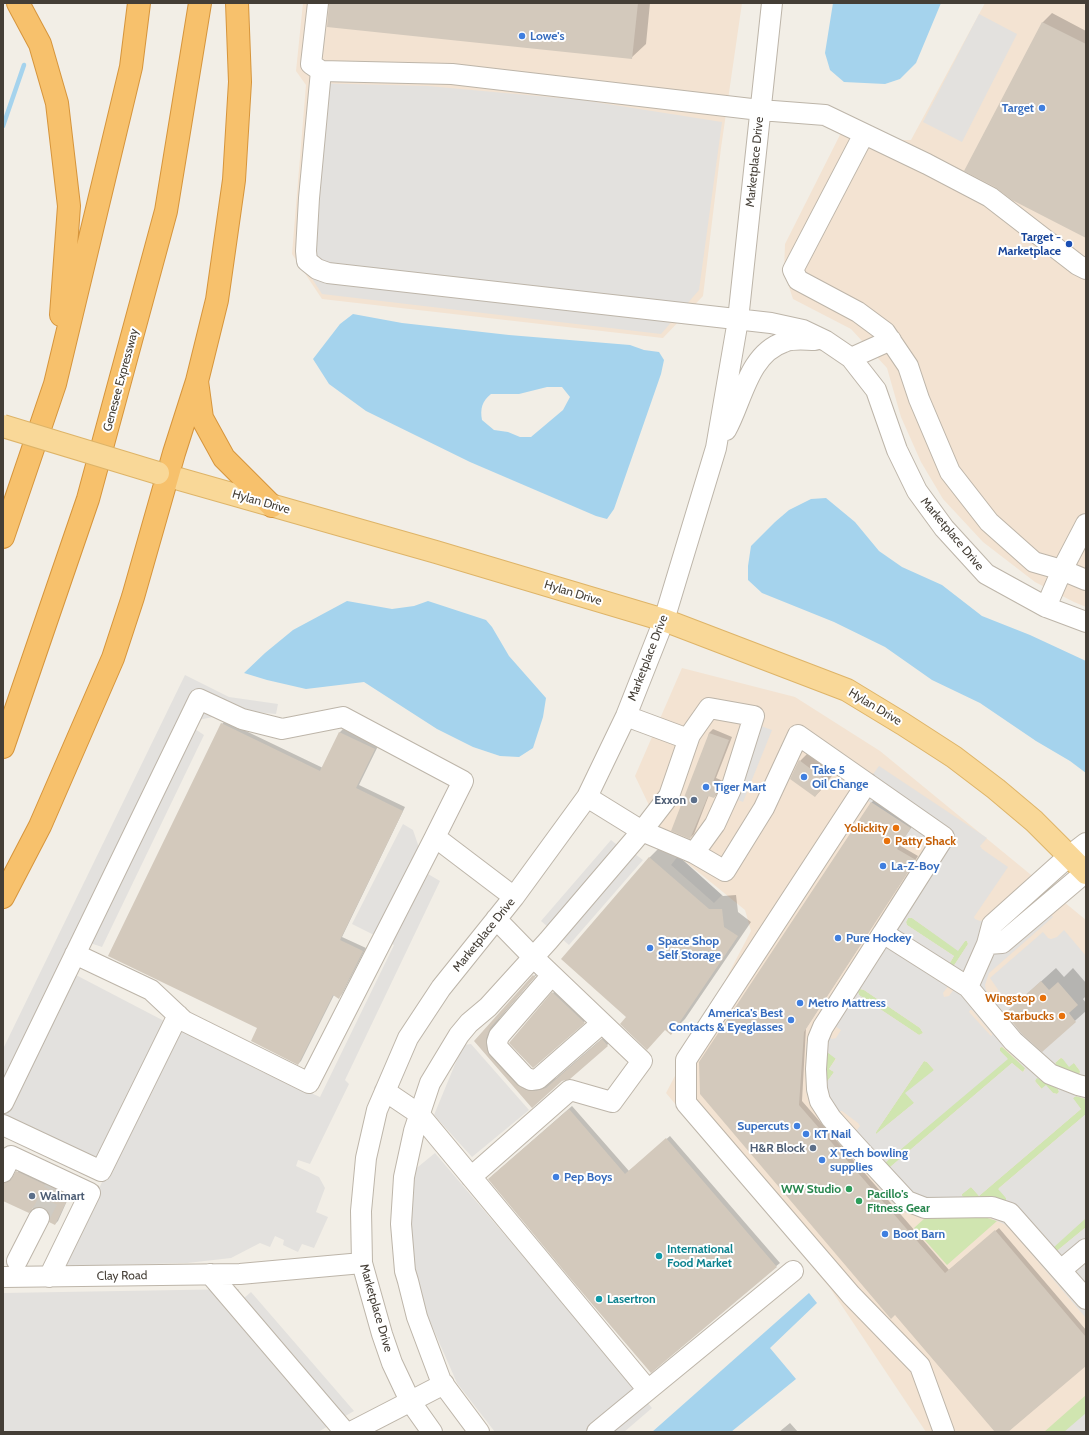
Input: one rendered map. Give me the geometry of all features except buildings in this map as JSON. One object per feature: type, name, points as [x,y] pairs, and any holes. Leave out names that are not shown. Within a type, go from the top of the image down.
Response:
[{"type":"highway","points":[[18,3],[40,44],[57,102],[69,206],[55,384]]},
{"type":"highway","points":[[3,537],[55,384],[131,67],[139,3]]},
{"type":"highway","name":"Genesee Expressway","points":[[3,747],[88,499],[166,211],[200,3]]},
{"type":"highway","points":[[3,897],[40,826],[113,658],[163,474],[174,453],[197,381],[217,300],[234,180],[240,82],[237,3]]},
{"type":"highway","points":[[197,381],[202,418],[224,458],[272,506]]},
{"type":"main road","name":"Hylan Drive","points":[[3,426],[664,620],[847,690],[954,757],[996,789],[1034,821],[1077,849],[1086,873]]},
{"type":"street","points":[[318,3],[311,64],[322,71],[452,74],[760,110],[825,115],[928,164],[990,196],[1078,265],[1086,269]]},
{"type":"street","name":"Marketplace Drive","points":[[432,1432],[410,1401],[392,1363],[382,1334],[362,1263],[361,1211],[366,1158],[377,1110],[408,1038],[441,988],[514,897],[587,797],[626,716],[664,620],[716,448],[738,320],[772,3]]},
{"type":"street","points":[[322,71],[309,198],[306,251],[307,261],[317,269],[328,273],[738,320]]},
{"type":"street","points":[[864,134],[793,270],[798,280],[858,312],[885,332],[908,366],[918,399],[950,472],[989,522],[1034,562],[1062,570],[1086,580]]},
{"type":"street","name":"Marketplace Drive","points":[[738,320],[770,323],[803,330],[826,340],[852,358],[876,390],[897,450],[917,491],[944,528],[986,574],[1046,607],[1086,622]]},
{"type":"street","name":"Marketplace Drive","points":[[716,448],[729,425],[756,364],[766,353],[783,342],[798,339],[826,340]]},
{"type":"street","points":[[852,358],[891,340]]},
{"type":"street","points":[[1046,607],[1062,570],[1086,524]]},
{"type":"street","points":[[3,1103],[75,954],[199,699],[242,719],[282,729],[343,717],[463,781],[309,1082],[184,1021],[151,990],[75,954]]},
{"type":"street","points":[[479,1432],[441,1381],[417,1317],[405,1271],[401,1224],[404,1177],[414,1131],[430,1083],[459,1035],[469,1023],[488,1007],[548,941],[642,831],[669,796],[688,739],[709,708],[754,716],[731,789],[715,824],[694,853]]},
{"type":"street","points":[[626,716],[688,739]]},
{"type":"street","points":[[587,797],[642,831],[694,853],[725,871],[764,808],[798,735],[944,837],[822,1027],[818,1039],[816,1069],[817,1089],[823,1107],[858,1148],[907,1201],[925,1208],[992,1207],[1010,1214],[1086,1299]]},
{"type":"street","points":[[867,783],[686,1060],[686,1104],[851,1294],[920,1366],[944,1432]]},
{"type":"street","points":[[435,837],[514,897]]},
{"type":"street","points":[[968,987],[987,944],[992,925],[1077,849]]},
{"type":"street","points":[[987,944],[1002,943],[1086,873]]},
{"type":"street","points":[[471,1177],[570,1090],[612,1102],[642,1062],[533,957],[496,919]]},
{"type":"street","points":[[883,933],[968,987],[1013,1041],[1050,1074],[1078,1085],[1086,1086]]},
{"type":"street","points":[[552,975],[499,1036],[497,1042],[498,1048],[525,1077],[531,1080],[538,1079],[602,1023]]},
{"type":"street","points":[[3,1125],[101,1171],[178,1015]]},
{"type":"street","points":[[385,1091],[419,1114],[648,1390]]},
{"type":"street","points":[[3,1172],[11,1156],[57,1183],[90,1193],[49,1277]]},
{"type":"street","points":[[10,1268],[39,1218]]},
{"type":"street","points":[[1061,1270],[1086,1249]]},
{"type":"street","name":"Clay Road","points":[[10,1268],[49,1277],[240,1274],[362,1263]]},
{"type":"street","points":[[597,1432],[793,1271]]},
{"type":"street","points":[[210,1274],[345,1432]]},
{"type":"street","points":[[350,1432],[444,1384]]},
{"type":"shaded area","points":[[303,3],[742,3],[721,148],[703,296],[663,338],[322,299],[292,254],[306,85],[296,71]]},
{"type":"shaded area","points":[[985,3],[1086,3],[1086,607],[1035,582],[983,542],[943,499],[921,462],[901,417],[887,368],[851,329],[793,299],[784,272],[785,244],[850,115],[897,140],[911,140]]},
{"type":"shaded area","points":[[979,14],[1017,34],[962,142],[923,122]]},
{"type":"shaded area","points":[[310,83],[428,86],[582,100],[722,122],[699,290],[661,334],[322,294],[297,255]]},
{"type":"shaded area","points":[[682,668],[795,697],[880,751],[1086,920],[1086,1432],[926,1432],[830,1288],[666,1093],[751,931],[745,910],[670,849],[635,776]]},
{"type":"shaded area","points":[[185,675],[229,697],[278,704],[276,714],[243,711],[198,720],[195,729],[204,735],[102,947],[90,943],[74,974],[260,1071],[320,1097],[394,945],[352,924],[403,824],[413,830],[428,874],[440,881],[345,1080],[349,1084],[310,1164],[298,1160],[296,1166],[319,1177],[325,1188],[316,1212],[328,1217],[314,1248],[302,1244],[298,1252],[283,1245],[284,1240],[275,1236],[270,1247],[260,1243],[231,1258],[187,1263],[63,1266],[109,1167],[3,1117],[3,1049]]},
{"type":"shaded area","points":[[761,726],[772,730],[743,802],[733,798]]},
{"type":"shaded area","points":[[879,766],[987,838],[980,846],[982,849],[1008,867],[974,917],[975,919],[980,921],[987,919],[998,930],[997,934],[1039,900],[1053,917],[989,973],[985,985],[989,994],[994,994],[999,991],[990,978],[1043,932],[1048,938],[1051,939],[1057,937],[1064,930],[1086,956],[1086,1099],[1076,1096],[1073,1098],[1081,1109],[979,1196],[971,1187],[961,1195],[964,1197],[987,1197],[1006,1201],[1006,1198],[998,1189],[1086,1114],[1086,1218],[1053,1248],[1057,1251],[1086,1227],[1086,1318],[1012,1231],[1004,1224],[988,1217],[928,1218],[911,1214],[899,1209],[889,1200],[809,1102],[806,1091],[806,1046],[812,1026],[933,842],[928,838],[920,849],[904,838],[910,828],[854,792],[851,783],[871,777]],"holes":[[[908,918],[912,918],[958,951],[965,941],[967,941],[968,944],[953,967],[948,966],[954,956],[907,925],[906,922]],[[949,985],[954,989],[949,996],[944,997],[943,993]],[[860,989],[864,990],[920,1028],[923,1033],[919,1035],[859,995],[858,992]],[[970,1010],[972,1010],[992,1034],[992,1036],[969,1012]],[[835,1026],[841,1030],[836,1038],[832,1039],[829,1037]],[[1000,1047],[1004,1047],[1025,1068],[1023,1072],[1012,1063],[889,1168],[885,1163],[1008,1059],[1000,1051]],[[827,1052],[836,1059],[829,1069],[834,1072],[826,1083]],[[1062,1058],[1069,1067],[1074,1063],[1080,1071],[1080,1074],[1079,1075],[1057,1066],[1055,1063]],[[924,1061],[927,1062],[934,1070],[905,1093],[914,1103],[876,1134]],[[1037,1078],[1058,1089],[1059,1092],[1057,1094],[1053,1093],[1046,1085],[1041,1089],[1035,1081]],[[840,1111],[858,1123],[860,1126],[857,1130],[855,1130],[842,1115]]]},
{"type":"shaded area","points":[[611,840],[621,848],[635,854],[643,860],[569,945],[541,921]]},
{"type":"shaded area","points":[[678,856],[722,895],[714,903],[671,865]]},
{"type":"shaded area","points":[[471,1044],[529,1110],[472,1157],[434,1115],[463,1045]]},
{"type":"shaded area","points":[[435,1153],[652,1408],[624,1432],[495,1432],[457,1383],[417,1292],[410,1234],[413,1171]]},
{"type":"shaded area","points":[[239,1289],[237,1296],[244,1298],[251,1292],[354,1411],[318,1432],[3,1432],[3,1293]]},
{"type":"shaded area","points":[[1086,1413],[1086,1432],[1064,1432]]},
{"type":"green space","points":[[1051,886],[1052,888],[1000,934],[997,931]]},
{"type":"green space","points":[[908,918],[912,918],[958,950],[965,941],[967,941],[968,944],[953,967],[948,966],[954,956],[907,925],[906,922]]},
{"type":"green space","points":[[860,989],[864,990],[920,1028],[923,1033],[919,1035],[859,995],[858,992]]},
{"type":"green space","points":[[1002,1047],[1025,1068],[1023,1072],[1012,1063],[889,1168],[885,1163],[887,1161],[1007,1058],[1000,1051],[1000,1048]]},
{"type":"green space","points":[[827,1052],[836,1058],[829,1069],[834,1072],[826,1083],[826,1054]]},
{"type":"green space","points":[[1061,1058],[1074,1063],[1080,1071],[1079,1075],[1057,1066],[1055,1063]]},
{"type":"green space","points":[[924,1061],[927,1062],[934,1070],[914,1103],[876,1134],[876,1132]]},
{"type":"green space","points":[[1036,1078],[1039,1078],[1058,1089],[1059,1092],[1057,1094],[1053,1093],[1046,1086],[1042,1089],[1035,1081]]},
{"type":"green space","points":[[1076,1096],[1086,1099],[1086,1114],[999,1188],[1006,1198],[1006,1201],[987,1197],[962,1197],[962,1194],[971,1187],[979,1196],[1081,1109],[1073,1099]]},
{"type":"green space","points":[[984,1217],[997,1221],[947,1265],[914,1228],[925,1218]]},
{"type":"green space","points":[[1086,1218],[1086,1227],[1055,1251],[1053,1246]]},
{"type":"green space","points":[[1086,1395],[1086,1414],[1065,1432],[1044,1432]]},
{"type":"water","points":[[833,3],[941,3],[916,63],[900,79],[885,84],[844,82],[830,70],[825,53]]},
{"type":"water","points":[[353,314],[402,323],[509,335],[630,345],[644,350],[659,352],[664,360],[661,374],[614,509],[607,519],[596,516],[470,462],[366,411],[329,384],[313,359],[340,324]],"holes":[[[547,387],[562,387],[570,397],[563,410],[531,437],[520,437],[508,432],[494,430],[482,420],[482,406],[491,394],[519,394]]]},
{"type":"water","points":[[826,498],[855,522],[879,551],[902,567],[942,585],[982,616],[1030,635],[1086,661],[1086,773],[980,703],[932,680],[885,647],[834,622],[762,593],[748,580],[748,566],[751,546],[789,510],[811,499]]},
{"type":"water","points":[[347,601],[392,609],[414,606],[428,601],[486,620],[492,627],[509,656],[546,698],[543,717],[533,748],[519,757],[500,756],[473,747],[437,729],[364,682],[306,689],[244,673],[293,630]]},
{"type":"water","points":[[809,1293],[817,1303],[770,1348],[796,1379],[731,1432],[652,1432]]},
{"type":"waterway","points":[[3,126],[24,65]]},
{"type":"tunnel","points":[[39,1218],[55,1187]]},
{"type":"place","name":"Lowe's","points":[[522,36]]},
{"type":"place","name":"Target","points":[[1042,108]]},
{"type":"place","name":"Target - Marketplace","points":[[1069,244]]},
{"type":"place","name":"Take 5 Oil Change","points":[[804,777]]},
{"type":"place","name":"Tiger Mart","points":[[706,787]]},
{"type":"place","name":"Exxon","points":[[694,800]]},
{"type":"place","name":"Yolickity","points":[[896,828]]},
{"type":"place","name":"Patty Shack","points":[[887,841]]},
{"type":"place","name":"La-Z-Boy","points":[[883,866]]},
{"type":"place","name":"Pure Hockey","points":[[838,938]]},
{"type":"place","name":"Space Shop Self Storage","points":[[650,948]]},
{"type":"place","name":"Wingstop","points":[[1043,998]]},
{"type":"place","name":"Metro Mattress","points":[[800,1003]]},
{"type":"place","name":"Starbucks","points":[[1062,1016]]},
{"type":"place","name":"America's Best Contacts & Eyeglasses","points":[[791,1020]]},
{"type":"place","name":"Supercuts","points":[[797,1126]]},
{"type":"place","name":"KT Nail","points":[[806,1134]]},
{"type":"place","name":"H&R Block","points":[[813,1148]]},
{"type":"place","name":"X Tech bowling supplies","points":[[822,1160]]},
{"type":"place","name":"Pep Boys","points":[[556,1177]]},
{"type":"place","name":"WW Studio","points":[[849,1189]]},
{"type":"place","name":"Walmart","points":[[32,1196]]},
{"type":"place","name":"Pacillo's Fitness Gear","points":[[859,1201]]},
{"type":"place","name":"Boot Barn","points":[[885,1234]]},
{"type":"place","name":"International Food Market","points":[[659,1256]]},
{"type":"place","name":"Lasertron","points":[[599,1299]]}]
